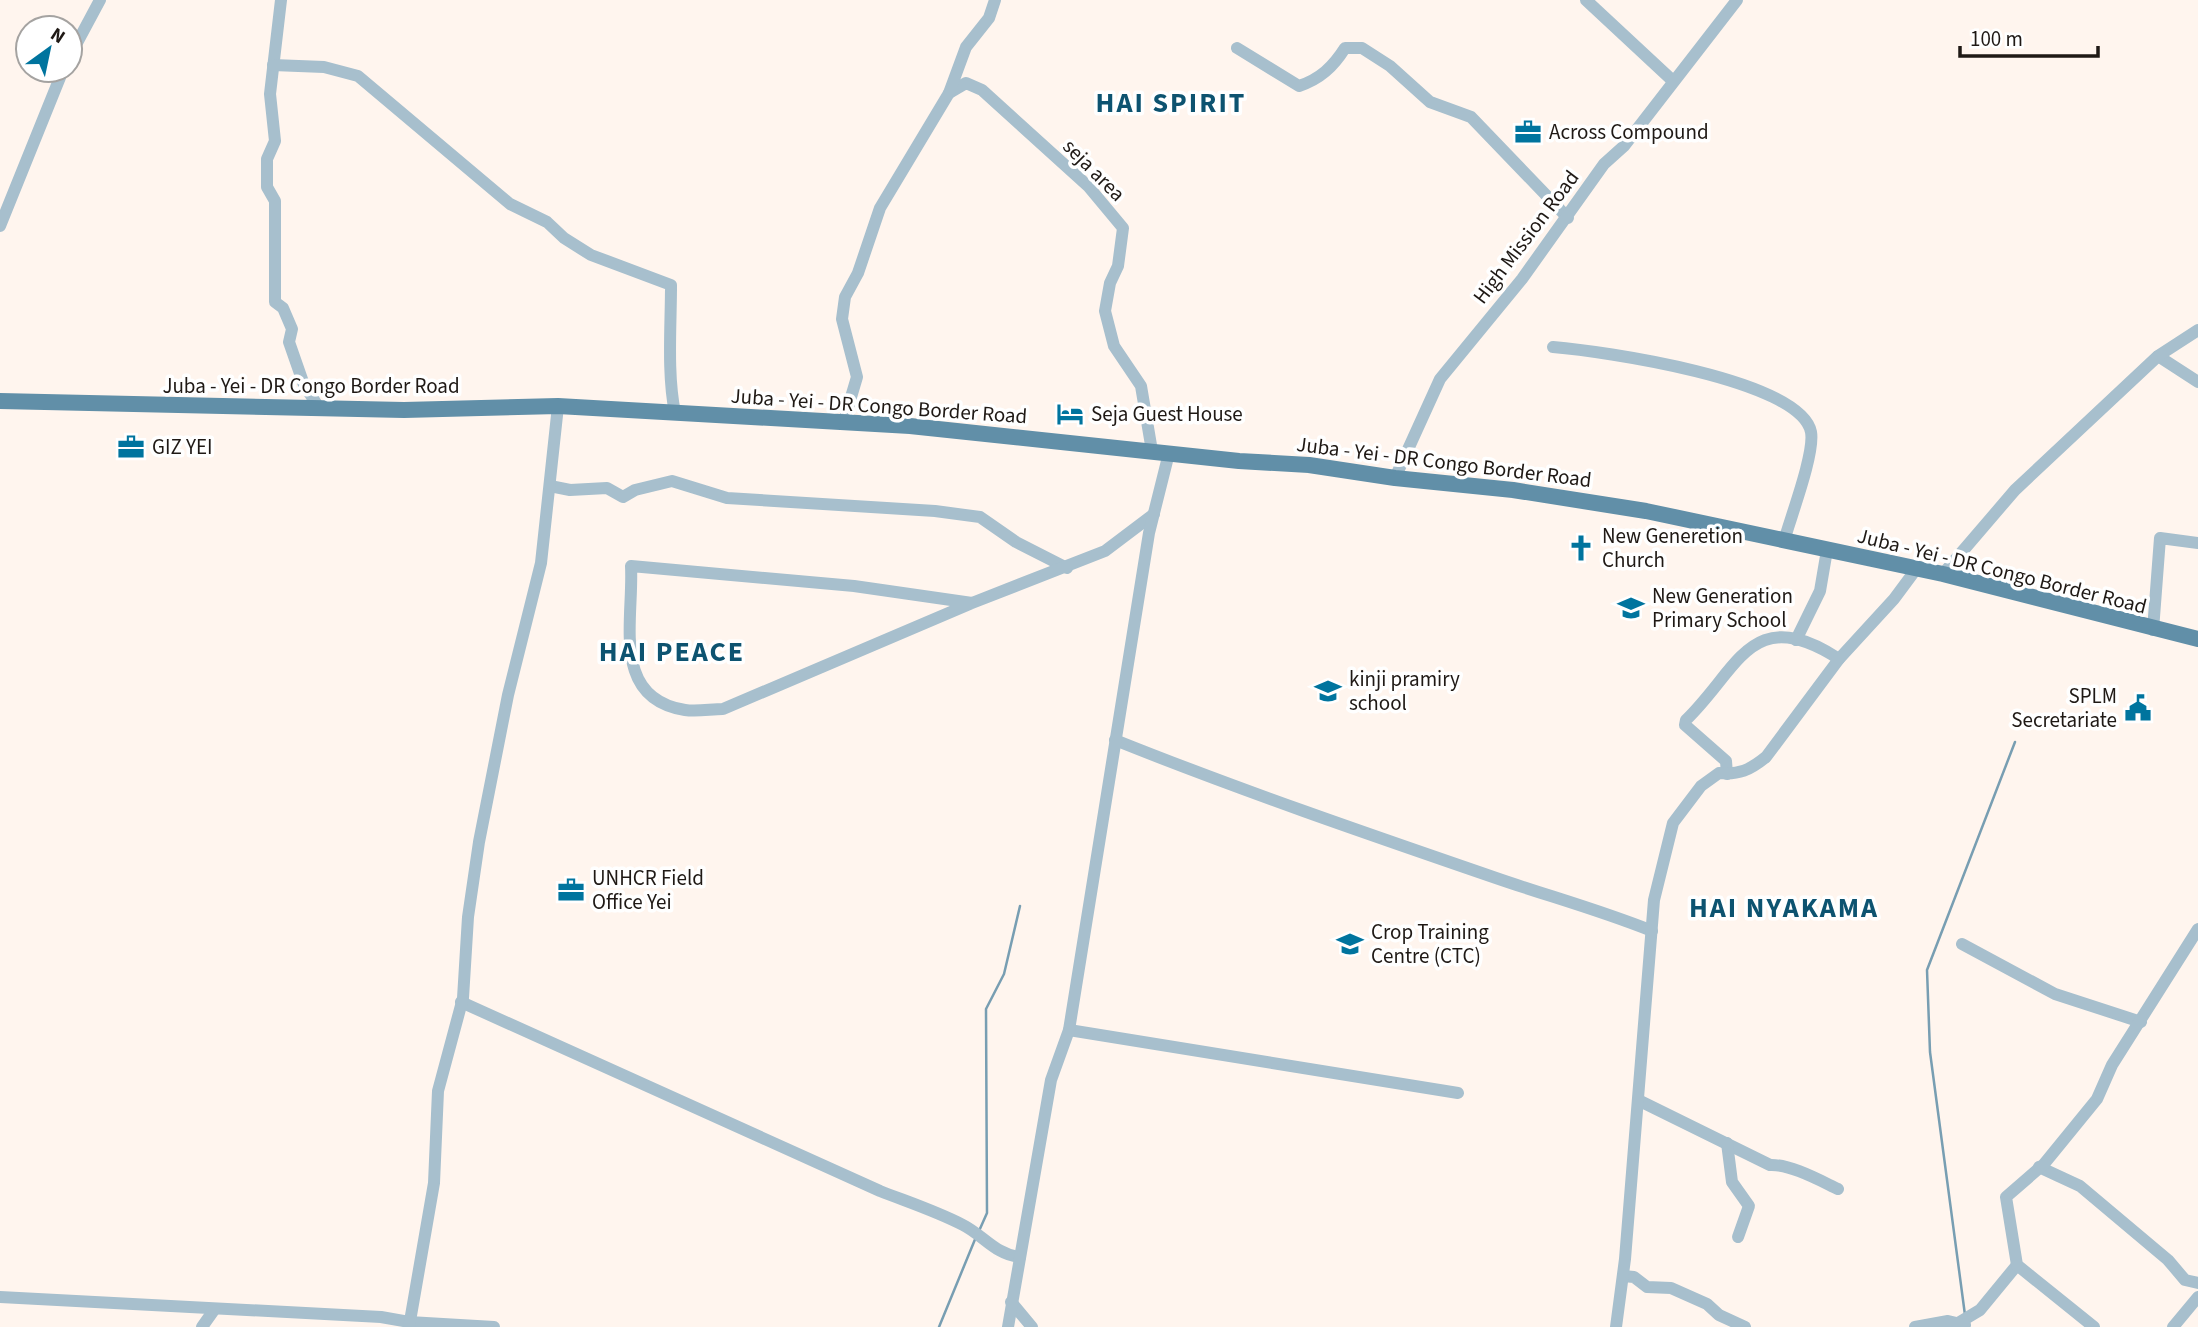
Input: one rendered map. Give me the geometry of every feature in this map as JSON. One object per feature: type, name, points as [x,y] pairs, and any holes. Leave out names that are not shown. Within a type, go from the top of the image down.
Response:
[{"type":"main road","name":"Juba - Yei - DR Congo Border Road","points":[[0,401],[320,409],[558,406],[910,426],[1309,464],[1395,478],[1605,503],[1917,568],[2153,630],[2198,639]]},
{"type":"street","points":[[84,30],[100,0]]},
{"type":"street","points":[[281,0],[270,94],[275,141],[267,159],[267,187],[275,201],[275,302],[282,308],[292,329],[289,342],[304,384],[320,409]]},
{"type":"street","points":[[847,423],[846,414],[857,377],[842,318],[845,297],[858,273],[880,208],[949,93],[967,47],[989,18],[995,0]]},
{"type":"street","points":[[1586,0],[1673,81]]},
{"type":"street","name":"High Mission Road","points":[[1395,478],[1440,379],[1522,279],[1604,164],[1624,146],[1737,0]]},
{"type":"street","points":[[1237,48],[1299,86],[1313,81],[1334,66],[1345,48],[1362,48],[1390,66],[1430,102],[1471,117],[1568,218]]},
{"type":"street","points":[[274,65],[324,67],[358,76],[510,204],[547,222],[564,238],[591,255],[671,285],[670,386],[675,413]]},
{"type":"street","name":"seja area","points":[[949,93],[966,83],[982,90],[1088,186],[1122,228],[1118,266],[1110,283],[1105,311],[1114,346],[1141,386],[1161,452]]},
{"type":"street","points":[[0,226],[57,84]]},
{"type":"street","points":[[1943,574],[2015,490],[2158,356],[2198,330]]},
{"type":"street","points":[[1553,347],[1624,354],[1682,368],[1760,391],[1793,408],[1809,425],[1812,443],[1784,541]]},
{"type":"street","points":[[2158,356],[2198,382]]},
{"type":"street","points":[[409,1325],[433,1183],[438,1091],[461,1002],[468,917],[479,842],[508,695],[533,603],[550,486],[558,406]]},
{"type":"street","points":[[1008,1327],[1051,1080],[1069,1030],[1154,514],[1161,452]]},
{"type":"street","points":[[550,486],[570,490],[607,488],[623,497],[635,490],[672,481],[727,498],[934,511],[980,517],[1016,542],[1066,568]]},
{"type":"street","points":[[972,603],[854,586],[631,566],[629,647],[632,666],[657,700],[686,710],[723,709],[972,603],[1105,551],[1154,514]]},
{"type":"street","points":[[2153,630],[2160,538],[2198,543]]},
{"type":"street","points":[[1796,640],[1820,591],[1827,550]]},
{"type":"street","points":[[1616,1327],[1623,1276],[1654,900],[1673,823],[1701,786],[1718,773],[1737,775],[1753,768],[1766,757],[1839,659],[1894,599],[1917,568]]},
{"type":"street","points":[[1727,774],[1726,761],[1685,725],[1686,720],[1714,691],[1745,649],[1768,639],[1796,640],[1811,643],[1839,659]]},
{"type":"street","points":[[1115,740],[1203,775],[1500,879],[1594,907],[1652,931]]},
{"type":"street","points":[[2094,1327],[2017,1265],[2006,1198],[2039,1167],[2097,1099],[2112,1065],[2198,929]]},
{"type":"street","points":[[1962,944],[2054,994],[2141,1022]]},
{"type":"street","points":[[461,1002],[880,1191],[967,1226],[1008,1256],[1020,1257]]},
{"type":"street","points":[[1069,1030],[1458,1093]]},
{"type":"street","points":[[1638,1100],[1770,1165],[1786,1164],[1813,1180],[1838,1189]]},
{"type":"street","points":[[1727,1143],[1732,1182],[1749,1206],[1738,1237]]},
{"type":"street","points":[[2039,1167],[2080,1186],[2168,1260],[2185,1280],[2198,1283]]},
{"type":"street","points":[[1914,1327],[1948,1321],[1964,1325],[2017,1265]]},
{"type":"street","points":[[1623,1276],[1634,1277],[1647,1287],[1671,1288],[1707,1304],[1719,1315],[1745,1327]]},
{"type":"street","points":[[0,1297],[381,1317],[409,1325],[494,1327]]},
{"type":"street","points":[[2173,1327],[2198,1297]]},
{"type":"street","points":[[1011,1302],[1032,1327]]},
{"type":"street","points":[[202,1327],[214,1310]]},
{"type":"waterway","points":[[1965,1315],[1930,1052],[1927,970],[2015,742]]},
{"type":"waterway","points":[[979,1231],[987,1213],[986,1009],[1004,974],[1020,906]]},
{"type":"waterway","points":[[939,1327],[976,1237]]},
{"type":"place","name":"Across Compound","points":[[1528,132]]},
{"type":"place","name":"Seja Guest House","points":[[1070,414]]},
{"type":"place","name":"GIZ YEI","points":[[131,447]]},
{"type":"place","name":"New Generetion Church","points":[[1581,548]]},
{"type":"place","name":"New Generation Primary School","points":[[1631,608]]},
{"type":"place","name":"kinji pramiry school","points":[[1328,691]]},
{"type":"place","name":"SPLM Secretariate","points":[[2138,708]]},
{"type":"place","name":"UNHCR Field Office Yei","points":[[571,890]]},
{"type":"place","name":"Crop Training Centre (CTC)","points":[[1350,944]]},
{"type":"district","name":"HAI SPIRIT","points":[[1171,102]]},
{"type":"district","name":"HAI PEACE","points":[[672,651]]},
{"type":"district","name":"HAI NYAKAMA","points":[[1784,907]]}]
